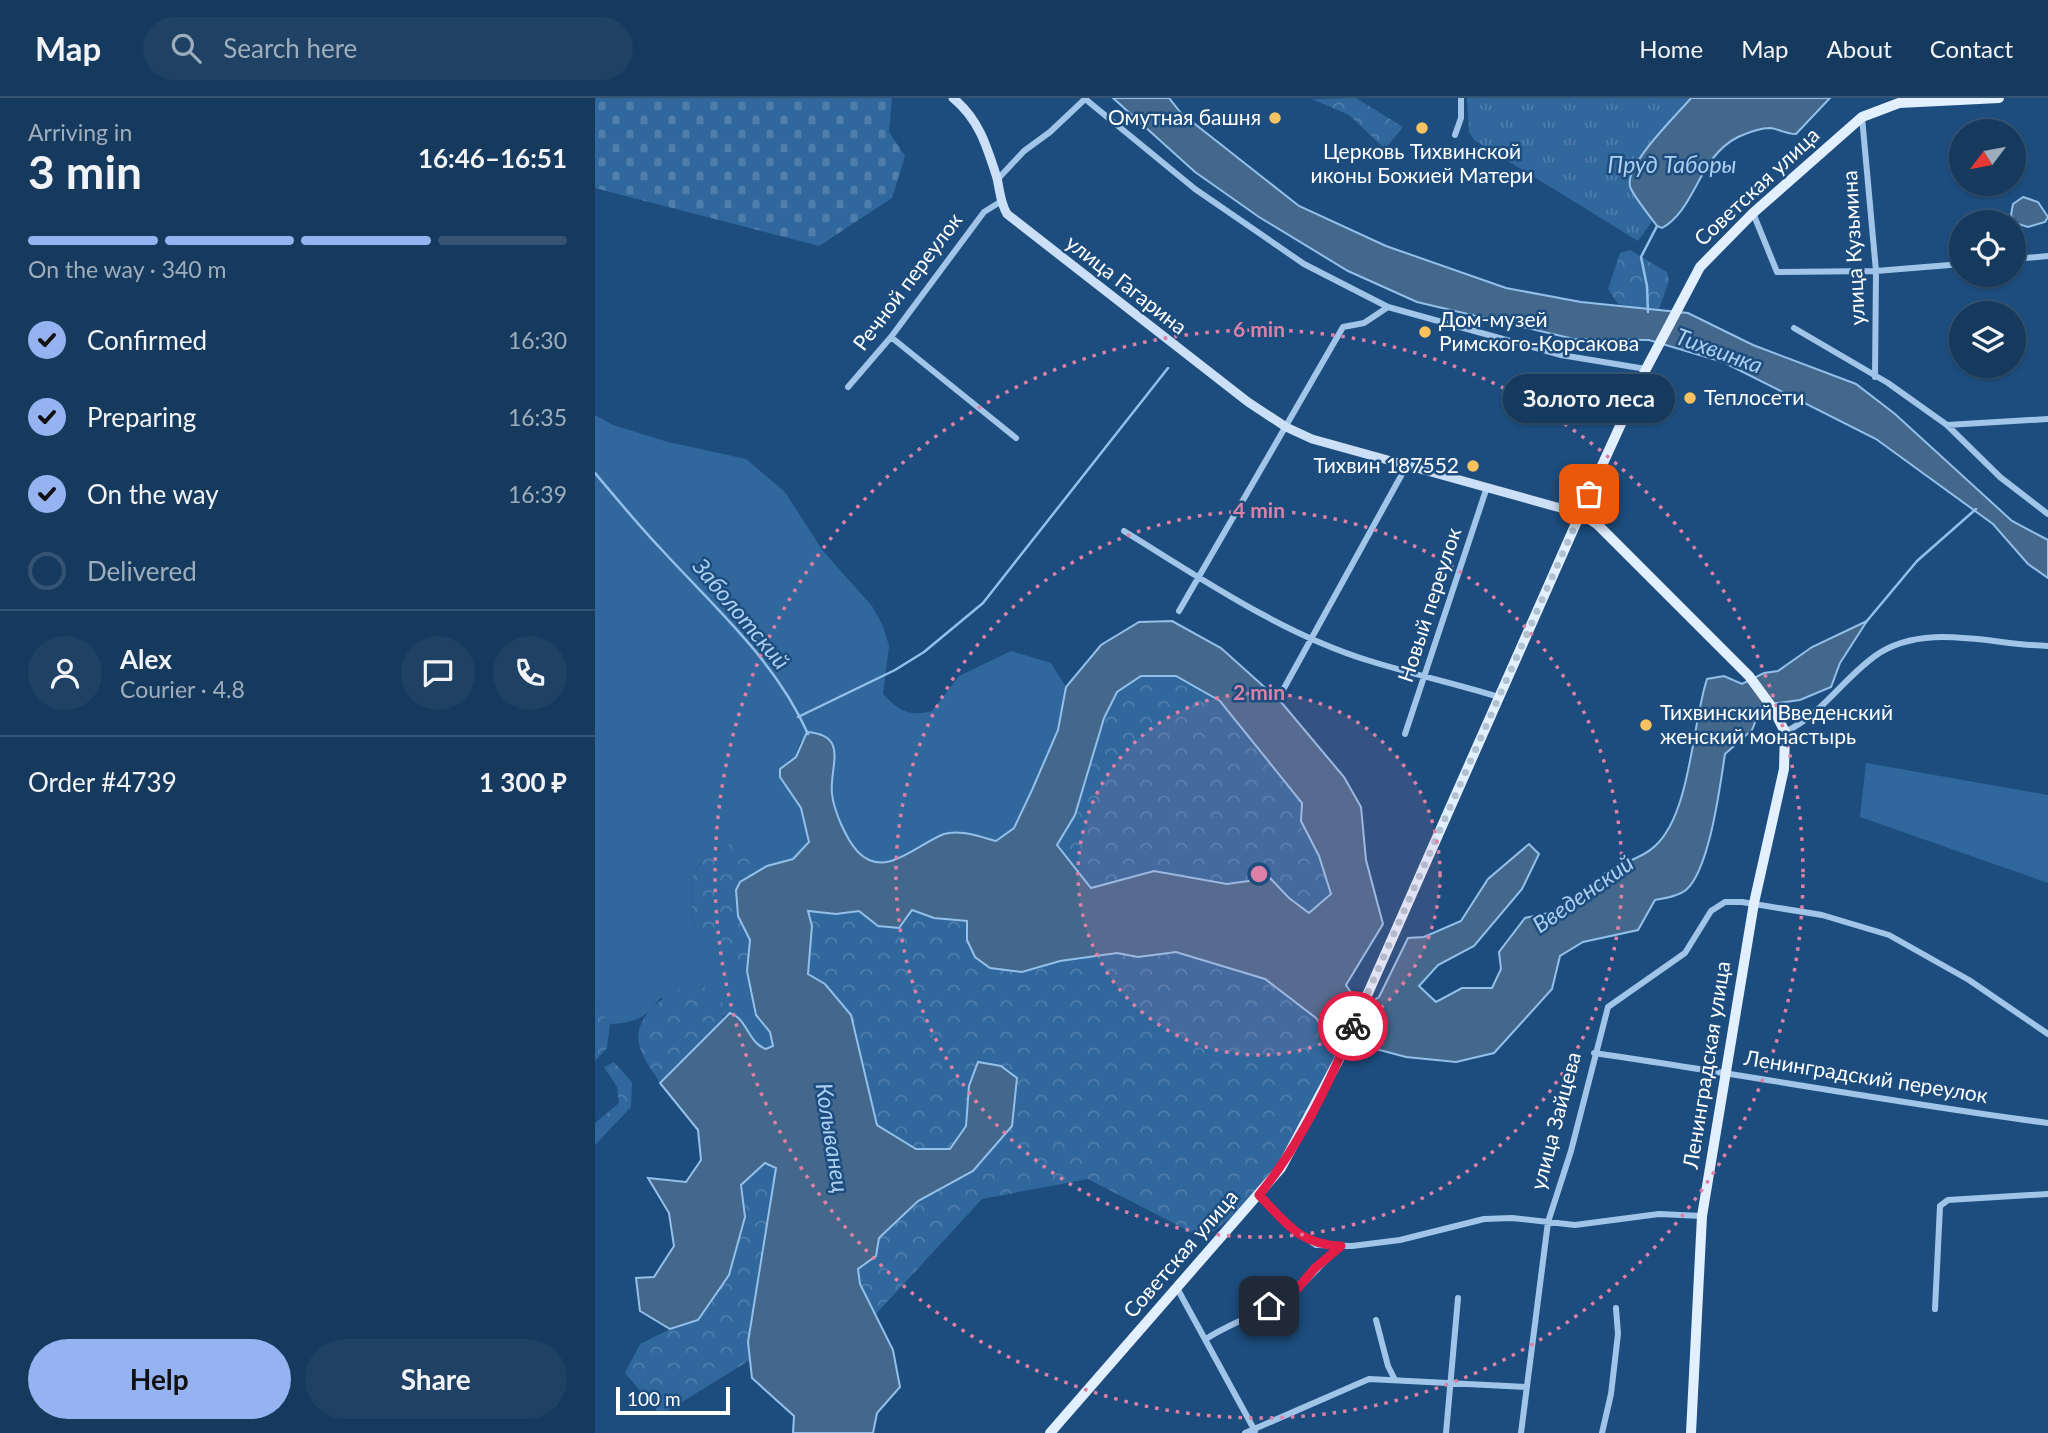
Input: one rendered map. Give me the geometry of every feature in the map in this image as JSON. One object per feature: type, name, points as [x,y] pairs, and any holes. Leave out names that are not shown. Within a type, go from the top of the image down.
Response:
[{"type":"main road","name":"Советская улица","points":[[1050,1433],[1281,1168],[1353,1028],[1646,369],[1700,267],[1753,213],[1862,117],[1899,103],[1999,98]]},
{"type":"main road","name":"Ленинградская улица","points":[[1582,513],[1598,525],[1749,676],[1774,710],[1785,732],[1784,769],[1754,904],[1702,1216],[1691,1433]]},
{"type":"street","points":[[953,98],[971,112],[997,180],[1000,202]]},
{"type":"street","points":[[997,180],[1024,151],[1051,132],[1084,98],[1195,189],[1304,264],[1388,307],[1561,355],[1646,369]]},
{"type":"street","points":[[1455,135],[1461,118],[1461,98]]},
{"type":"street","name":"улица Кузьмина","points":[[1862,117],[1876,271],[1875,377]]},
{"type":"street","name":"Речной переулок","points":[[848,387],[891,337],[983,212],[1000,202]]},
{"type":"street","name":"улица Гагарина","points":[[1000,202],[1007,215],[1248,402],[1286,427],[1312,439],[1582,513]]},
{"type":"street","points":[[1753,213],[1777,272],[1876,271],[1949,265]]},
{"type":"street","points":[[2026,258],[2048,257]]},
{"type":"street","points":[[1178,611],[1266,455],[1286,427],[1343,327],[1364,323],[1388,307]]},
{"type":"street","points":[[1794,328],[1947,425],[2000,477],[2048,514]]},
{"type":"street","points":[[891,337],[1016,438]]},
{"type":"street","points":[[1947,425],[2048,419]]},
{"type":"street","points":[[1283,690],[1407,465]]},
{"type":"street","name":"Новый переулок","points":[[1405,734],[1427,675],[1487,487]]},
{"type":"street","points":[[1124,531],[1260,613],[1313,638],[1369,661],[1499,697]]},
{"type":"street","points":[[1785,732],[1808,719],[1874,657],[1906,641],[1929,636],[2048,646]]},
{"type":"street","name":"улица Зайцева","points":[[1521,1433],[1548,1222],[1571,1151],[1594,1053],[1608,1007],[1685,953],[1711,911],[1725,902],[1754,904],[1822,915],[1889,935],[1969,980],[2048,1034]]},
{"type":"street","name":"Ленинградский переулок","points":[[1594,1053],[1724,1072],[1899,1103],[1962,1109],[2048,1123]]},
{"type":"street","points":[[1935,1309],[1940,1206],[1948,1200],[2048,1194]]},
{"type":"street","points":[[1259,1195],[1288,1226],[1316,1245],[1341,1246],[1400,1240],[1484,1219],[1512,1218],[1575,1225],[1659,1214],[1702,1216]]},
{"type":"street","points":[[1206,1339],[1230,1323],[1297,1289],[1315,1268],[1341,1246]]},
{"type":"street","points":[[1177,1288],[1256,1432]]},
{"type":"street","points":[[1446,1433],[1458,1298]]},
{"type":"street","points":[[1602,1433],[1611,1394],[1618,1334],[1616,1308]]},
{"type":"street","points":[[1376,1320],[1388,1366],[1395,1380]]},
{"type":"street","points":[[1244,1433],[1256,1432],[1369,1378],[1526,1387]]},
{"type":"green space","points":[[595,98],[892,98],[889,132],[905,156],[892,198],[819,246],[595,188]]},
{"type":"green space","points":[[1356,98],[1403,127],[1385,149],[1349,115],[1312,99]]},
{"type":"green space","points":[[1467,98],[1691,98],[1631,179],[1630,186],[1653,220],[1638,241],[1474,140],[1469,132]]},
{"type":"green space","points":[[1630,250],[1667,272],[1669,281],[1658,312],[1618,304],[1608,289],[1620,253]]},
{"type":"green space","points":[[595,415],[613,425],[668,442],[746,459],[785,492],[823,551],[872,606],[883,626],[889,646],[883,694],[899,708],[911,713],[932,711],[959,676],[1011,651],[1051,663],[1066,687],[1058,730],[1032,790],[1014,828],[996,841],[970,834],[950,833],[886,862],[876,862],[866,857],[849,838],[837,814],[832,793],[835,750],[800,742],[795,757],[788,761],[780,777],[801,808],[809,842],[793,859],[767,866],[738,839],[701,862],[691,879],[692,915],[697,933],[747,971],[756,1015],[770,1032],[773,1046],[766,1049],[757,1046],[737,1015],[660,998],[645,1015],[610,1024],[595,1003]]},
{"type":"green space","points":[[1141,676],[1176,676],[1220,701],[1302,804],[1301,821],[1319,856],[1331,894],[1309,914],[1270,878],[1227,884],[1154,871],[1091,888],[1057,845],[1075,815],[1104,718],[1117,692]]},
{"type":"green space","points":[[1866,763],[2048,795],[2048,883],[1860,817]]},
{"type":"green space","points":[[738,839],[767,866],[740,882],[738,916],[750,940],[747,971],[697,933],[692,915],[691,879],[701,862]]},
{"type":"green space","points":[[807,910],[836,914],[859,911],[878,926],[912,910],[934,918],[967,921],[967,940],[1022,972],[1060,961],[1117,953],[1138,957],[1176,952],[1265,979],[1316,1018],[1323,1027],[1330,1015],[1338,1009],[1356,1013],[1299,1133],[1259,1195],[1204,1239],[1088,1179],[982,1199],[875,1315],[860,1284],[858,1269],[876,1256],[879,1238],[918,1201],[973,1171],[1011,1126],[1017,1078],[969,1086],[966,1127],[950,1149],[916,1149],[877,1125],[865,1069],[825,984],[808,974],[812,926]]},
{"type":"green space","points":[[693,983],[705,988],[737,1015],[730,1013],[724,1016],[720,1025],[660,1083],[640,1049],[639,1033],[642,1023],[655,1005]]},
{"type":"green space","points":[[595,1003],[610,1024],[607,1048],[595,1061]]},
{"type":"green space","points":[[614,1062],[632,1082],[631,1107],[595,1145],[595,1123],[619,1103],[617,1087],[604,1067]]},
{"type":"green space","points":[[765,1162],[776,1168],[748,1342],[750,1360],[661,1415],[625,1373],[640,1344],[670,1329],[698,1320],[745,1217],[741,1185]]},
{"type":"water","name":"Тихвинка","points":[[1113,98],[1169,98],[1181,113],[1299,206],[1386,246],[1506,288],[1581,302],[1688,313],[1753,345],[1856,384],[1895,414],[2012,521],[2048,540],[2048,578],[2028,564],[1993,524],[1876,439],[1723,362],[1649,340],[1574,339],[1417,302],[1348,271],[1259,217],[1195,172]]},
{"type":"water","name":"Пруд Таборы","points":[[1691,98],[1830,98],[1796,134],[1770,128],[1762,129],[1738,137],[1725,146],[1705,170],[1683,209],[1662,228],[1657,226],[1634,194],[1630,186],[1631,177],[1644,153]]},
{"type":"water","points":[[2023,197],[2038,202],[2048,217],[2045,222],[2026,226],[2026,210],[2012,210],[2013,204]]},
{"type":"water","name":"Колыванец","points":[[1172,621],[1221,648],[1281,702],[1344,777],[1361,807],[1366,860],[1383,924],[1346,985],[1352,994],[1371,1002],[1379,997],[1408,938],[1424,937],[1461,921],[1488,879],[1529,844],[1539,854],[1522,889],[1474,946],[1438,965],[1419,986],[1436,1002],[1462,988],[1492,988],[1501,969],[1499,952],[1525,918],[1548,913],[1559,920],[1604,874],[1643,855],[1655,846],[1667,831],[1683,791],[1707,679],[1724,676],[1742,684],[1764,673],[1778,671],[1812,647],[1867,621],[1840,663],[1831,687],[1800,700],[1762,705],[1752,730],[1725,754],[1708,846],[1702,864],[1686,890],[1675,896],[1655,900],[1638,930],[1583,942],[1560,956],[1552,989],[1494,1053],[1456,1062],[1406,1057],[1357,1044],[1364,1022],[1356,1013],[1338,1009],[1330,1015],[1323,1028],[1316,1018],[1265,979],[1176,952],[1138,957],[1117,953],[1060,961],[1022,972],[990,968],[975,957],[967,940],[967,921],[934,918],[912,910],[899,928],[878,926],[859,911],[836,914],[808,911],[812,926],[808,974],[825,984],[851,1015],[877,1125],[916,1149],[950,1149],[966,1126],[969,1086],[978,1062],[1001,1066],[1017,1078],[1012,1126],[973,1171],[918,1201],[879,1238],[876,1256],[858,1269],[860,1284],[893,1350],[900,1387],[877,1413],[873,1433],[793,1433],[794,1416],[752,1378],[748,1342],[776,1168],[765,1163],[741,1185],[745,1217],[729,1275],[698,1320],[670,1329],[640,1311],[636,1278],[654,1277],[674,1246],[669,1213],[648,1178],[686,1182],[701,1160],[698,1130],[660,1083],[730,1013],[740,1020],[760,1046],[766,1049],[773,1046],[770,1032],[756,1015],[747,971],[750,940],[738,916],[736,890],[740,882],[767,866],[793,859],[809,842],[801,808],[780,777],[780,769],[796,757],[807,732],[829,739],[835,754],[832,794],[835,808],[849,840],[868,860],[890,861],[944,834],[956,832],[996,841],[1014,828],[1032,790],[1058,730],[1066,687],[1101,645],[1139,622]],"holes":[[[1141,676],[1176,676],[1220,701],[1302,803],[1301,821],[1319,856],[1331,894],[1309,913],[1289,898],[1270,878],[1227,884],[1154,871],[1091,888],[1057,845],[1075,815],[1104,718],[1117,692]]]},
{"type":"waterway","points":[[1648,312],[1647,286],[1641,257],[1657,226]]},
{"type":"waterway","points":[[798,717],[895,670],[924,652],[983,603],[1168,368]]},
{"type":"waterway","name":"Заболотский","points":[[595,473],[645,532],[743,636],[779,682],[808,734]]},
{"type":"waterway","name":"Введенский","points":[[1866,622],[1917,561],[1976,509]]},
{"type":"way so far","points":[[1353,1026],[1589,494]]},
{"type":"place","name":"Омутная башня","points":[[1275,118]]},
{"type":"place","name":"Церковь Тихвинской иконы Божией Матери","points":[[1422,128]]},
{"type":"place","name":"Дом-музей Римского-Корсакова","points":[[1425,332]]},
{"type":"place","name":"Теплосети","points":[[1690,398]]},
{"type":"place","name":"Тихвин 187552","points":[[1473,466]]},
{"type":"place","name":"Золото леса","points":[[1589,494]]},
{"type":"place","name":"Тихвинский Введенский женский монастырь","points":[[1646,725]]},
{"type":"route","points":[[1269,1306],[1297,1289],[1315,1268],[1341,1246],[1316,1245],[1288,1226],[1259,1195],[1281,1168],[1338,1061],[1353,1026]]}]
